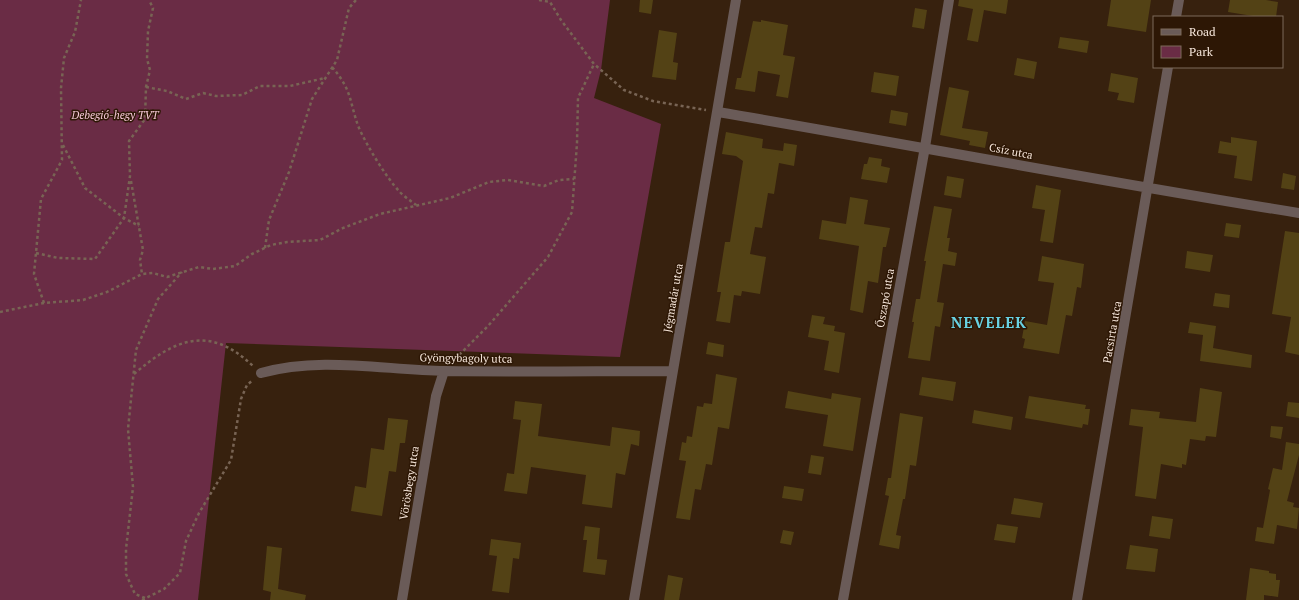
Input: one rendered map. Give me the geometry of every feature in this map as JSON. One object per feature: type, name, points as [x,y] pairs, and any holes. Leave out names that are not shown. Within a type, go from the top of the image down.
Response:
[{"type":"street","name":"Jégmadár utca","points":[[634,600],[736,0]]},
{"type":"street","name":"Őszapó utca","points":[[843,600],[925,147],[949,0]]},
{"type":"street","points":[[1176,16],[1179,0]]},
{"type":"street","name":"Pacsirta utca","points":[[1077,600],[1149,189],[1168,68]]},
{"type":"street","name":"Csíz utca","points":[[718,112],[925,147],[1149,189],[1299,212]]},
{"type":"street","name":"Gyöngybagoly utca","points":[[261,373],[280,368],[339,365],[444,371],[672,371]]},
{"type":"street","name":"Vörösbegy utca","points":[[402,600],[436,396],[444,371]]},
{"type":"path","points":[[44,303],[34,274],[41,199],[62,160],[60,112],[64,58],[75,32],[81,0]]},
{"type":"path","points":[[142,274],[140,260],[143,250],[130,176],[129,141],[145,119],[146,87],[150,70],[147,59],[148,31],[154,8],[149,0]]},
{"type":"path","points":[[265,248],[269,220],[289,172],[312,99],[336,60],[350,8],[356,0]]},
{"type":"path","points":[[539,0],[551,1],[561,20],[594,64],[624,90],[653,101],[718,112]]},
{"type":"path","points":[[444,371],[488,326],[548,257],[572,212],[578,98],[594,64]]},
{"type":"path","points":[[332,67],[342,78],[349,92],[359,128],[373,153],[399,191],[416,205]]},
{"type":"path","points":[[146,87],[167,91],[186,99],[203,94],[216,96],[242,95],[260,86],[290,86],[326,77]]},
{"type":"path","points":[[62,144],[85,188],[124,218],[139,226]]},
{"type":"path","points":[[36,252],[58,258],[95,259],[124,218],[130,176]]},
{"type":"path","points":[[0,312],[44,303],[82,300],[107,292],[142,274],[153,274],[167,277],[182,271],[199,267],[213,269],[235,266],[265,248],[287,242],[320,240],[343,228],[380,214],[450,198],[489,182],[508,180],[544,186],[559,180],[574,179]]},
{"type":"path","points":[[134,374],[158,354],[176,345],[194,339],[211,341],[231,348],[261,373],[247,385],[242,399],[231,460],[199,513],[186,541],[180,573],[164,589],[144,599],[135,594],[126,574],[126,549],[133,487],[128,429],[136,350],[158,299],[182,271]]},
{"type":"green space","name":"Debegió-hegy TVT","points":[[0,0],[610,0],[601,70],[594,98],[661,124],[620,357],[226,343],[198,600],[0,600]]},
{"type":"building","points":[[640,0],[653,0],[651,14],[639,12]]},
{"type":"building","points":[[959,0],[1008,0],[1006,14],[984,10],[978,42],[967,40],[973,9],[958,6]]},
{"type":"building","points":[[1111,0],[1151,0],[1146,32],[1107,26]]},
{"type":"building","points":[[1230,0],[1266,0],[1278,2],[1276,16],[1253,16],[1228,12]]},
{"type":"building","points":[[915,8],[927,10],[924,29],[912,27]]},
{"type":"building","points":[[761,20],[788,25],[783,55],[795,57],[788,98],[776,96],[780,75],[758,71],[755,92],[735,89],[737,78],[741,78],[753,21],[761,22]]},
{"type":"building","points":[[659,30],[677,33],[673,62],[678,63],[676,80],[652,77]]},
{"type":"building","points":[[1060,37],[1089,41],[1087,53],[1058,48]]},
{"type":"building","points":[[1017,58],[1037,62],[1034,79],[1014,75]]},
{"type":"building","points":[[874,72],[899,76],[896,96],[871,92]]},
{"type":"building","points":[[1111,73],[1138,78],[1134,103],[1117,100],[1119,93],[1108,91]]},
{"type":"building","points":[[949,87],[969,91],[962,128],[988,132],[985,148],[969,145],[970,141],[940,135]]},
{"type":"building","points":[[891,110],[908,113],[906,126],[889,123]]},
{"type":"building","points":[[726,132],[763,139],[762,148],[783,151],[784,143],[797,145],[794,166],[779,163],[774,194],[768,193],[762,228],[755,227],[750,254],[766,257],[760,294],[742,291],[741,296],[734,295],[730,323],[716,321],[721,292],[717,292],[725,242],[730,242],[743,161],[736,156],[722,154]]},
{"type":"building","points":[[1231,137],[1257,141],[1252,181],[1234,178],[1237,156],[1218,153],[1220,141],[1231,143]]},
{"type":"building","points":[[869,157],[882,159],[881,166],[890,168],[887,183],[861,179],[864,164],[867,164]]},
{"type":"building","points":[[1283,173],[1296,176],[1294,190],[1281,188]]},
{"type":"building","points":[[947,176],[964,179],[961,198],[944,195]]},
{"type":"building","points":[[1036,185],[1061,190],[1053,243],[1040,241],[1045,210],[1032,208]]},
{"type":"building","points":[[850,197],[868,200],[864,224],[890,228],[886,247],[883,247],[878,283],[868,281],[863,313],[850,310],[859,246],[819,239],[822,220],[846,224]]},
{"type":"building","points":[[934,206],[952,209],[947,238],[950,238],[948,251],[957,253],[955,266],[943,264],[937,302],[944,303],[940,327],[935,326],[930,361],[908,358],[914,322],[912,322],[916,299],[920,299],[926,261],[924,261]]},
{"type":"building","points":[[1226,223],[1241,225],[1239,238],[1224,236]]},
{"type":"building","points":[[1285,231],[1299,233],[1299,355],[1285,352],[1291,317],[1272,314]]},
{"type":"building","points":[[1187,251],[1213,255],[1210,272],[1185,268]]},
{"type":"building","points":[[1042,256],[1084,264],[1081,288],[1077,287],[1072,316],[1066,315],[1059,354],[1023,348],[1025,339],[1022,338],[1025,321],[1047,325],[1054,283],[1038,281]]},
{"type":"building","points":[[1215,293],[1230,295],[1229,308],[1213,306]]},
{"type":"building","points":[[812,315],[825,317],[823,324],[835,326],[834,331],[845,333],[839,373],[824,370],[829,341],[808,337]]},
{"type":"building","points":[[1190,322],[1216,326],[1213,348],[1252,355],[1251,368],[1200,361],[1203,335],[1188,333]]},
{"type":"building","points":[[708,342],[724,345],[723,357],[706,354]]},
{"type":"building","points":[[716,374],[737,378],[729,429],[718,427],[712,465],[706,464],[701,490],[695,489],[690,520],[676,518],[686,461],[679,460],[682,442],[686,443],[687,436],[692,437],[697,406],[703,407],[704,403],[712,404]]},
{"type":"building","points":[[922,377],[956,382],[953,401],[919,395]]},
{"type":"building","points":[[1200,388],[1222,392],[1216,437],[1206,436],[1205,441],[1190,439],[1186,465],[1182,464],[1182,468],[1161,464],[1156,499],[1135,496],[1143,427],[1129,425],[1131,409],[1160,412],[1159,418],[1196,422]]},
{"type":"building","points":[[788,391],[831,399],[832,393],[861,398],[853,451],[823,446],[828,415],[785,408]]},
{"type":"building","points":[[1029,396],[1086,405],[1085,409],[1090,409],[1088,425],[1083,424],[1082,428],[1025,418]]},
{"type":"building","points":[[515,401],[542,404],[538,436],[610,446],[612,427],[640,431],[639,446],[631,444],[625,475],[616,473],[612,508],[582,504],[586,475],[531,467],[527,494],[504,491],[507,473],[514,474],[521,420],[513,419]]},
{"type":"building","points":[[1288,402],[1299,403],[1299,418],[1286,416]]},
{"type":"building","points":[[974,410],[1013,417],[1011,430],[972,423]]},
{"type":"building","points":[[900,413],[923,417],[916,466],[910,465],[905,499],[903,499],[896,535],[901,536],[899,549],[879,545],[889,496],[885,495],[888,478],[891,478]]},
{"type":"building","points":[[388,418],[408,420],[405,443],[400,443],[396,472],[389,471],[382,516],[351,511],[355,486],[366,488],[371,448],[384,450]]},
{"type":"building","points":[[1271,426],[1283,427],[1281,439],[1270,437]]},
{"type":"building","points":[[1286,442],[1299,444],[1299,455],[1287,501],[1294,503],[1293,507],[1299,508],[1297,529],[1277,525],[1274,544],[1255,541],[1257,527],[1263,528],[1270,490],[1268,489],[1273,468],[1282,470]]},
{"type":"building","points":[[811,455],[824,457],[821,475],[808,473]]},
{"type":"building","points":[[784,486],[804,489],[802,501],[782,498]]},
{"type":"building","points":[[1014,498],[1043,503],[1040,518],[1011,514]]},
{"type":"building","points":[[1152,516],[1173,519],[1170,539],[1149,536]]},
{"type":"building","points":[[997,524],[1018,527],[1015,543],[994,540]]},
{"type":"building","points":[[585,526],[600,528],[597,559],[607,560],[605,575],[583,572],[587,540],[583,540]]},
{"type":"building","points":[[783,530],[794,532],[791,545],[780,543]]},
{"type":"building","points":[[491,539],[521,543],[519,559],[513,558],[509,593],[492,591],[497,556],[489,555]]},
{"type":"building","points":[[1130,545],[1158,549],[1155,572],[1126,569]]},
{"type":"building","points":[[267,546],[282,548],[278,589],[306,595],[305,600],[270,600],[271,592],[263,590]]},
{"type":"building","points":[[1250,568],[1269,571],[1269,573],[1276,574],[1276,580],[1280,580],[1278,597],[1264,595],[1264,600],[1246,600]]},
{"type":"building","points":[[668,575],[683,578],[679,600],[664,600]]},
{"type":"district","name":"NEVELEK","points":[[989,323]]}]
